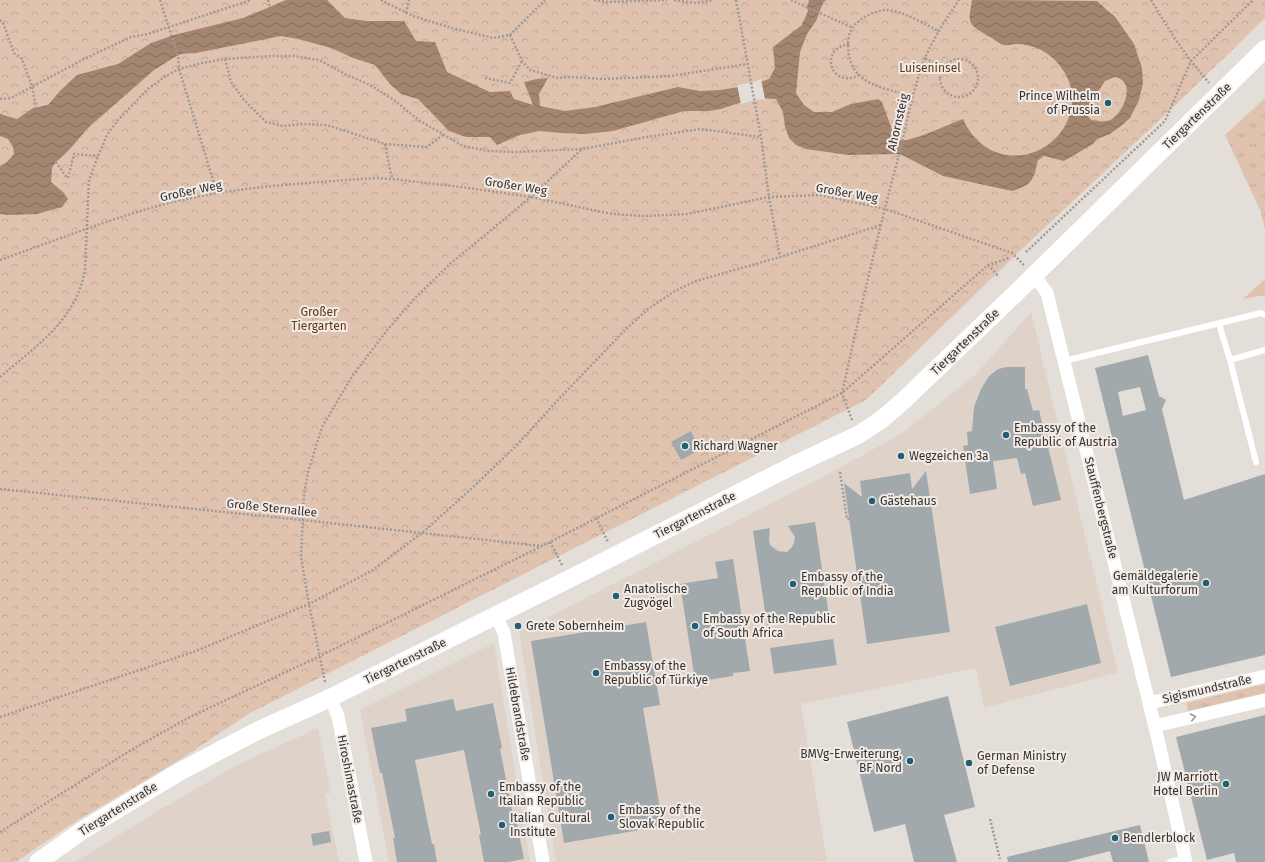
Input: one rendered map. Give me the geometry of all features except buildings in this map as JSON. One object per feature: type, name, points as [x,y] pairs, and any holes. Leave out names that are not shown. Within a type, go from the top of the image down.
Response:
[{"type":"main road","name":"Tiergartenstraße","points":[[38,862],[83,830],[179,772],[328,693],[496,616],[794,465],[858,435],[882,420],[903,401],[1028,270],[1265,49]]},
{"type":"street","name":"Stauffenbergstraße","points":[[1028,270],[1047,293],[1155,726],[1185,860]]},
{"type":"street","name":"Hildebrandstraße","points":[[496,616],[504,633],[543,862]]},
{"type":"street","name":"Sigismundstraße","points":[[1149,703],[1265,676]]},
{"type":"street","name":"Hiroshimastraße","points":[[328,693],[338,716],[366,862]]},
{"type":"street","name":"Sigismundstraße","points":[[1155,726],[1265,700]]},
{"type":"lane","points":[[1064,361],[1219,324],[1261,312],[1265,315]]},
{"type":"lane","points":[[1219,324],[1230,360],[1256,462]]},
{"type":"lane","points":[[1230,360],[1265,350]]},
{"type":"lane","points":[[1170,862],[1185,860]]},
{"type":"path","points":[[160,0],[178,56],[179,69],[217,193]]},
{"type":"path","points":[[0,99],[11,98],[84,59],[131,37],[148,34],[251,0]]},
{"type":"path","points":[[268,0],[270,7]]},
{"type":"path","points":[[381,0],[419,18],[494,38],[510,35],[545,0]]},
{"type":"path","points":[[406,13],[409,0]]},
{"type":"path","points":[[594,0],[608,2],[668,0]]},
{"type":"path","points":[[674,0],[695,3],[714,0]]},
{"type":"path","points":[[690,0],[695,3]]},
{"type":"path","points":[[736,0],[761,137],[769,197],[780,257]]},
{"type":"path","points":[[791,0],[853,28]]},
{"type":"path","name":"Ahornsteig","points":[[842,393],[881,225],[900,154],[912,96],[925,59],[939,31],[959,0]]},
{"type":"path","points":[[1151,0],[1175,39],[1209,83]]},
{"type":"path","points":[[1026,252],[1165,121],[1191,61],[1253,0]]},
{"type":"path","points":[[912,96],[876,86],[859,75],[851,61],[849,53],[849,44],[853,28],[862,19],[885,10],[898,12],[939,31]]},
{"type":"path","points":[[0,20],[14,53],[22,59],[32,86],[36,108]]},
{"type":"path","points":[[510,35],[522,61],[530,70],[558,78],[604,79],[670,76],[748,64]]},
{"type":"path","points":[[849,44],[844,44],[836,48],[832,54],[831,65],[835,73],[840,77],[851,79],[859,75]]},
{"type":"path","points":[[0,378],[36,348],[63,320],[76,298],[83,282],[85,269],[89,180],[98,156],[108,136],[118,120],[148,89],[179,69],[225,59],[294,56],[318,60],[370,85],[388,96],[420,121],[463,146],[489,151],[515,152],[582,149],[700,129],[761,137]]},
{"type":"path","points":[[225,59],[231,82],[244,100],[266,122],[283,126],[303,124],[327,126],[385,144],[427,147],[443,134]]},
{"type":"path","points":[[925,59],[945,65],[961,59],[967,61],[976,70],[978,81],[972,92],[962,97],[950,96],[945,92],[942,87],[940,76],[945,65]]},
{"type":"path","points":[[485,78],[510,83],[522,61]]},
{"type":"path","points":[[385,144],[392,179]]},
{"type":"path","points":[[328,693],[309,604],[301,557],[304,495],[308,472],[322,427],[353,375],[388,329],[414,300],[450,264],[531,197],[582,149]]},
{"type":"path","points":[[56,162],[68,178],[74,154],[98,156]]},
{"type":"path","name":"Großer Weg","points":[[0,260],[87,229],[173,202],[217,193],[277,186],[376,178],[469,188],[531,197],[612,214],[645,216],[687,214],[769,197],[820,196],[885,209],[1012,253],[1028,270]]},
{"type":"path","points":[[0,717],[196,651],[309,604],[373,570],[422,533],[516,446],[556,402],[648,309],[675,291],[696,281],[780,257],[881,225]]},
{"type":"path","points":[[0,832],[132,750],[190,717],[320,656],[542,546],[842,393],[988,265],[1009,258]]},
{"type":"path","points":[[988,265],[999,277]]},
{"type":"path","points":[[0,371],[5,373]]},
{"type":"path","points":[[842,393],[854,425]]},
{"type":"path","points":[[840,472],[847,519],[849,518]]},
{"type":"path","name":"Große Sternallee","points":[[0,489],[542,546]]},
{"type":"path","points":[[596,518],[609,543]]},
{"type":"path","points":[[550,542],[563,566]]},
{"type":"path","points":[[990,818],[1000,859]]},
{"type":"shaded area","points":[[1031,312],[1118,672],[984,708],[976,668],[801,704],[827,861],[556,862],[519,632],[821,478],[901,434],[975,375]]},
{"type":"shaded area","points":[[494,643],[530,862],[389,862],[360,710]]},
{"type":"shaded area","points":[[318,728],[331,793],[325,794],[339,862],[75,862],[158,811],[239,764]]},
{"type":"green space","name":"Großer Tiergarten","points":[[0,0],[1265,0],[1265,18],[866,400],[250,713],[178,761],[73,823],[16,862],[0,862]]},
{"type":"green space","points":[[1265,98],[1265,230],[1261,212],[1225,135]]},
{"type":"green space","points":[[1265,279],[1265,295],[1243,299]]},
{"type":"green space","points":[[1265,684],[1265,693],[1188,711],[1186,703]]},
{"type":"water","points":[[286,0],[327,0],[345,18],[367,21],[404,21],[416,41],[435,42],[447,72],[490,92],[510,91],[514,99],[533,105],[524,82],[548,78],[539,94],[540,106],[565,111],[595,107],[678,87],[700,91],[720,90],[752,85],[769,79],[775,68],[773,47],[802,25],[808,11],[807,8],[809,0],[826,0],[823,3],[816,21],[807,34],[800,52],[796,93],[804,105],[814,112],[832,112],[851,104],[878,99],[882,102],[894,135],[897,139],[901,140],[914,138],[963,119],[970,132],[980,143],[992,151],[1007,155],[1025,155],[1040,150],[1054,140],[1064,128],[1070,113],[1072,97],[1069,81],[1056,61],[1041,50],[1029,45],[1002,44],[976,28],[970,19],[972,0],[1097,1],[1116,18],[1134,44],[1142,68],[1143,83],[1139,100],[1130,118],[1121,126],[1110,134],[1097,139],[1093,144],[1064,161],[1044,156],[1038,160],[1035,172],[1029,183],[1012,191],[943,176],[900,154],[848,155],[806,149],[796,145],[789,138],[785,127],[783,112],[776,99],[754,98],[721,109],[709,111],[684,111],[613,131],[585,134],[539,131],[520,135],[497,145],[490,137],[466,137],[449,131],[418,99],[401,94],[390,84],[375,65],[353,58],[331,48],[281,36],[196,53],[181,54],[154,70],[89,127],[69,150],[56,162],[52,168],[51,182],[63,192],[68,199],[62,207],[37,214],[0,214],[0,166],[7,162],[14,154],[13,147],[8,139],[0,136],[0,114],[17,119],[33,108],[48,105],[77,75],[118,64],[151,43],[174,35],[243,18]],"holes":[[[1115,77],[1125,84],[1127,90],[1124,103],[1117,115],[1107,121],[1091,120],[1087,115],[1093,99],[1105,81]]]},
{"type":"pier","points":[[761,79],[765,99],[741,104],[737,85],[751,83]]},
{"type":"place","name":"Prince Wilhelm of Prussia","points":[[1108,103]]},
{"type":"place","name":"Embassy of the Republic of Austria","points":[[1006,435]]},
{"type":"place","name":"Richard Wagner","points":[[685,446]]},
{"type":"place","name":"Wegzeichen 3a","points":[[901,456]]},
{"type":"place","name":"Gästehaus","points":[[872,501]]},
{"type":"place","name":"Gemäldegalerie am Kulturforum","points":[[1206,583]]},
{"type":"place","name":"Embassy of the Republic of India","points":[[793,584]]},
{"type":"place","name":"Anatolische Zugvögel","points":[[616,596]]},
{"type":"place","name":"Grete Sobernheim","points":[[518,626]]},
{"type":"place","name":"Embassy of the Republic of South Africa","points":[[695,626]]},
{"type":"place","name":"Embassy of the Republic of Türkiye","points":[[596,673]]},
{"type":"place","name":"BMVg-Erweiterung, BF Nord","points":[[910,761]]},
{"type":"place","name":"German Ministry of Defense","points":[[969,763]]},
{"type":"place","name":"JW Marriott Hotel Berlin","points":[[1226,784]]},
{"type":"place","name":"Embassy of the Italian Republic","points":[[491,794]]},
{"type":"place","name":"Embassy of the Slovak Republic","points":[[611,817]]},
{"type":"place","name":"Italian Cultural Institute","points":[[502,825]]},
{"type":"place","name":"Bendlerblock","points":[[1115,838]]},
{"type":"park label","name":"Luiseninsel","points":[[930,68]]}]
